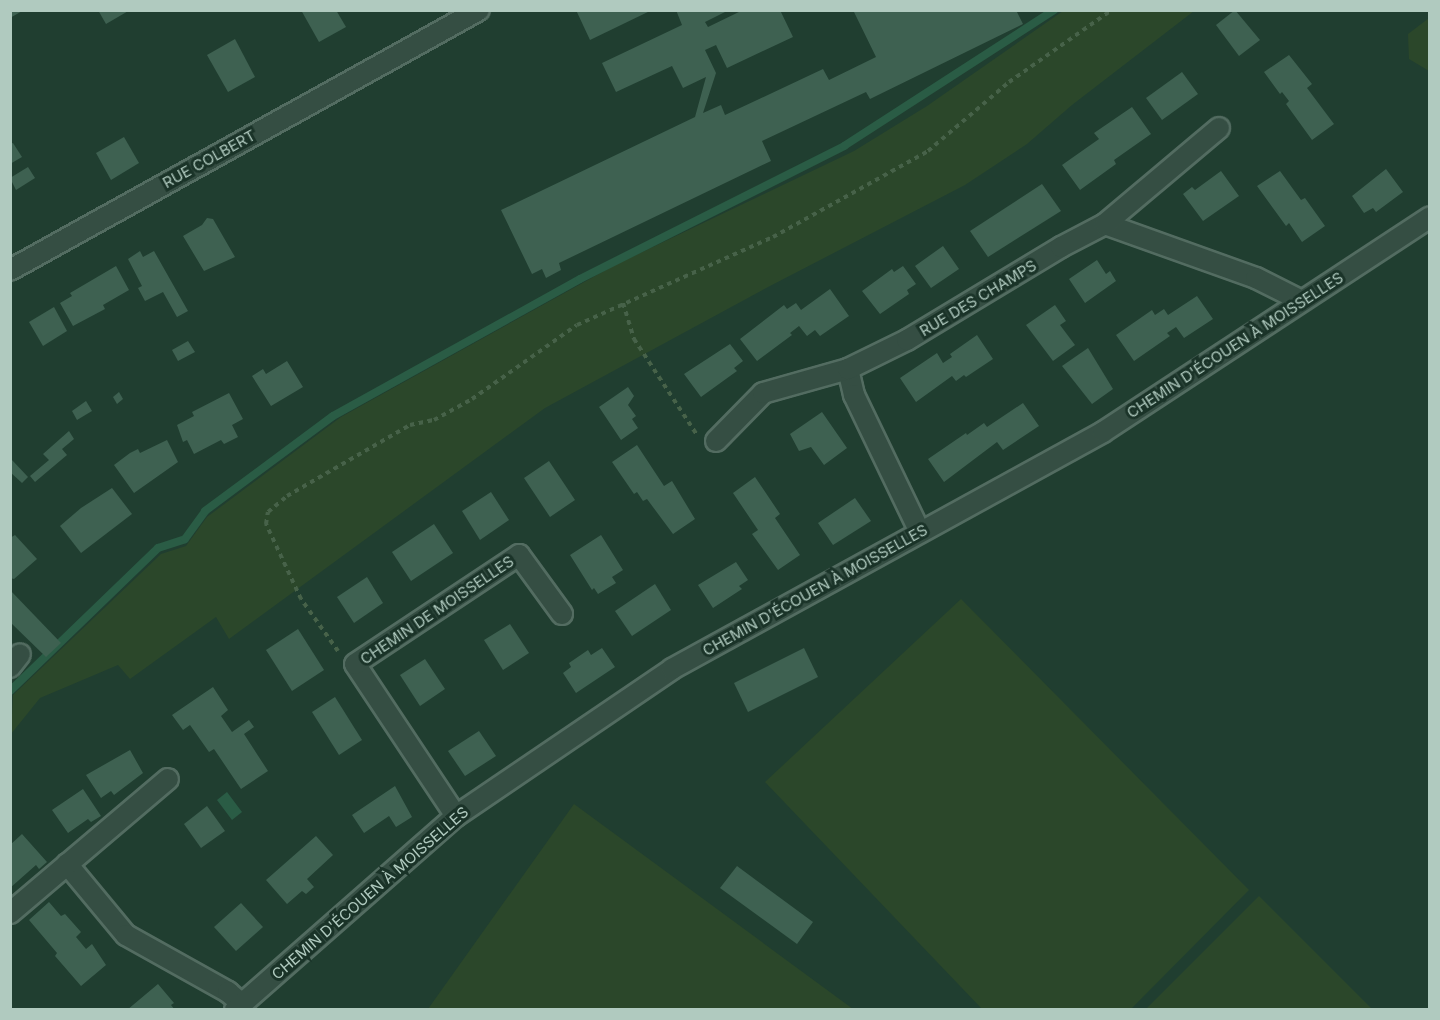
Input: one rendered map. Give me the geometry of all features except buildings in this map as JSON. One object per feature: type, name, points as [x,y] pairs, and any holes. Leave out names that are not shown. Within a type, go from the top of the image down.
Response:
[{"type":"street","name":"RUE COLBERT","points":[[10,270],[479,10]]},
{"type":"street","name":"RUE DES CHAMPS","points":[[716,441],[763,393],[848,369],[907,340],[1061,247],[1106,224],[1219,128]]},
{"type":"street","name":"CHEMIN D'ÉCOUEN À MOISSELLES","points":[[238,1007],[456,816],[672,669],[1103,432],[1430,217]]},
{"type":"street","points":[[1106,224],[1256,278],[1302,301]]},
{"type":"street","points":[[848,369],[854,395],[920,532]]},
{"type":"street","name":"CHEMIN DE MOISSELLES","points":[[456,816],[355,664],[519,555],[562,614]]},
{"type":"street","points":[[10,913],[168,779]]},
{"type":"street","points":[[66,864],[126,935],[228,992],[238,1007]]},
{"type":"path","points":[[355,664],[344,659],[301,598],[266,524],[268,512],[287,496],[410,425],[434,420],[472,399],[577,325],[773,237],[928,151],[1009,82],[1112,10]]},
{"type":"path","points":[[623,303],[634,339],[653,370],[698,436],[716,441]]},
{"type":"shaded area","points":[[1063,11],[1194,11],[1072,105],[1027,144],[965,185],[770,286],[545,408],[229,639],[216,617],[130,679],[118,665],[40,698],[11,734],[13,695],[161,554],[186,546],[207,517],[341,417],[615,265],[854,151],[927,106]]},
{"type":"shaded area","points":[[1429,18],[1429,71],[1409,59],[1408,34]]},
{"type":"shaded area","points":[[961,599],[1249,890],[1131,1009],[982,1009],[765,782]]},
{"type":"shaded area","points":[[227,792],[242,812],[232,820],[217,800]]},
{"type":"shaded area","points":[[574,804],[853,1009],[428,1009]]},
{"type":"shaded area","points":[[1259,896],[1372,1009],[1146,1009]]},
{"type":"waterway","points":[[10,691],[158,548],[185,539],[205,511],[333,416],[580,279],[844,146],[1054,10]]}]
